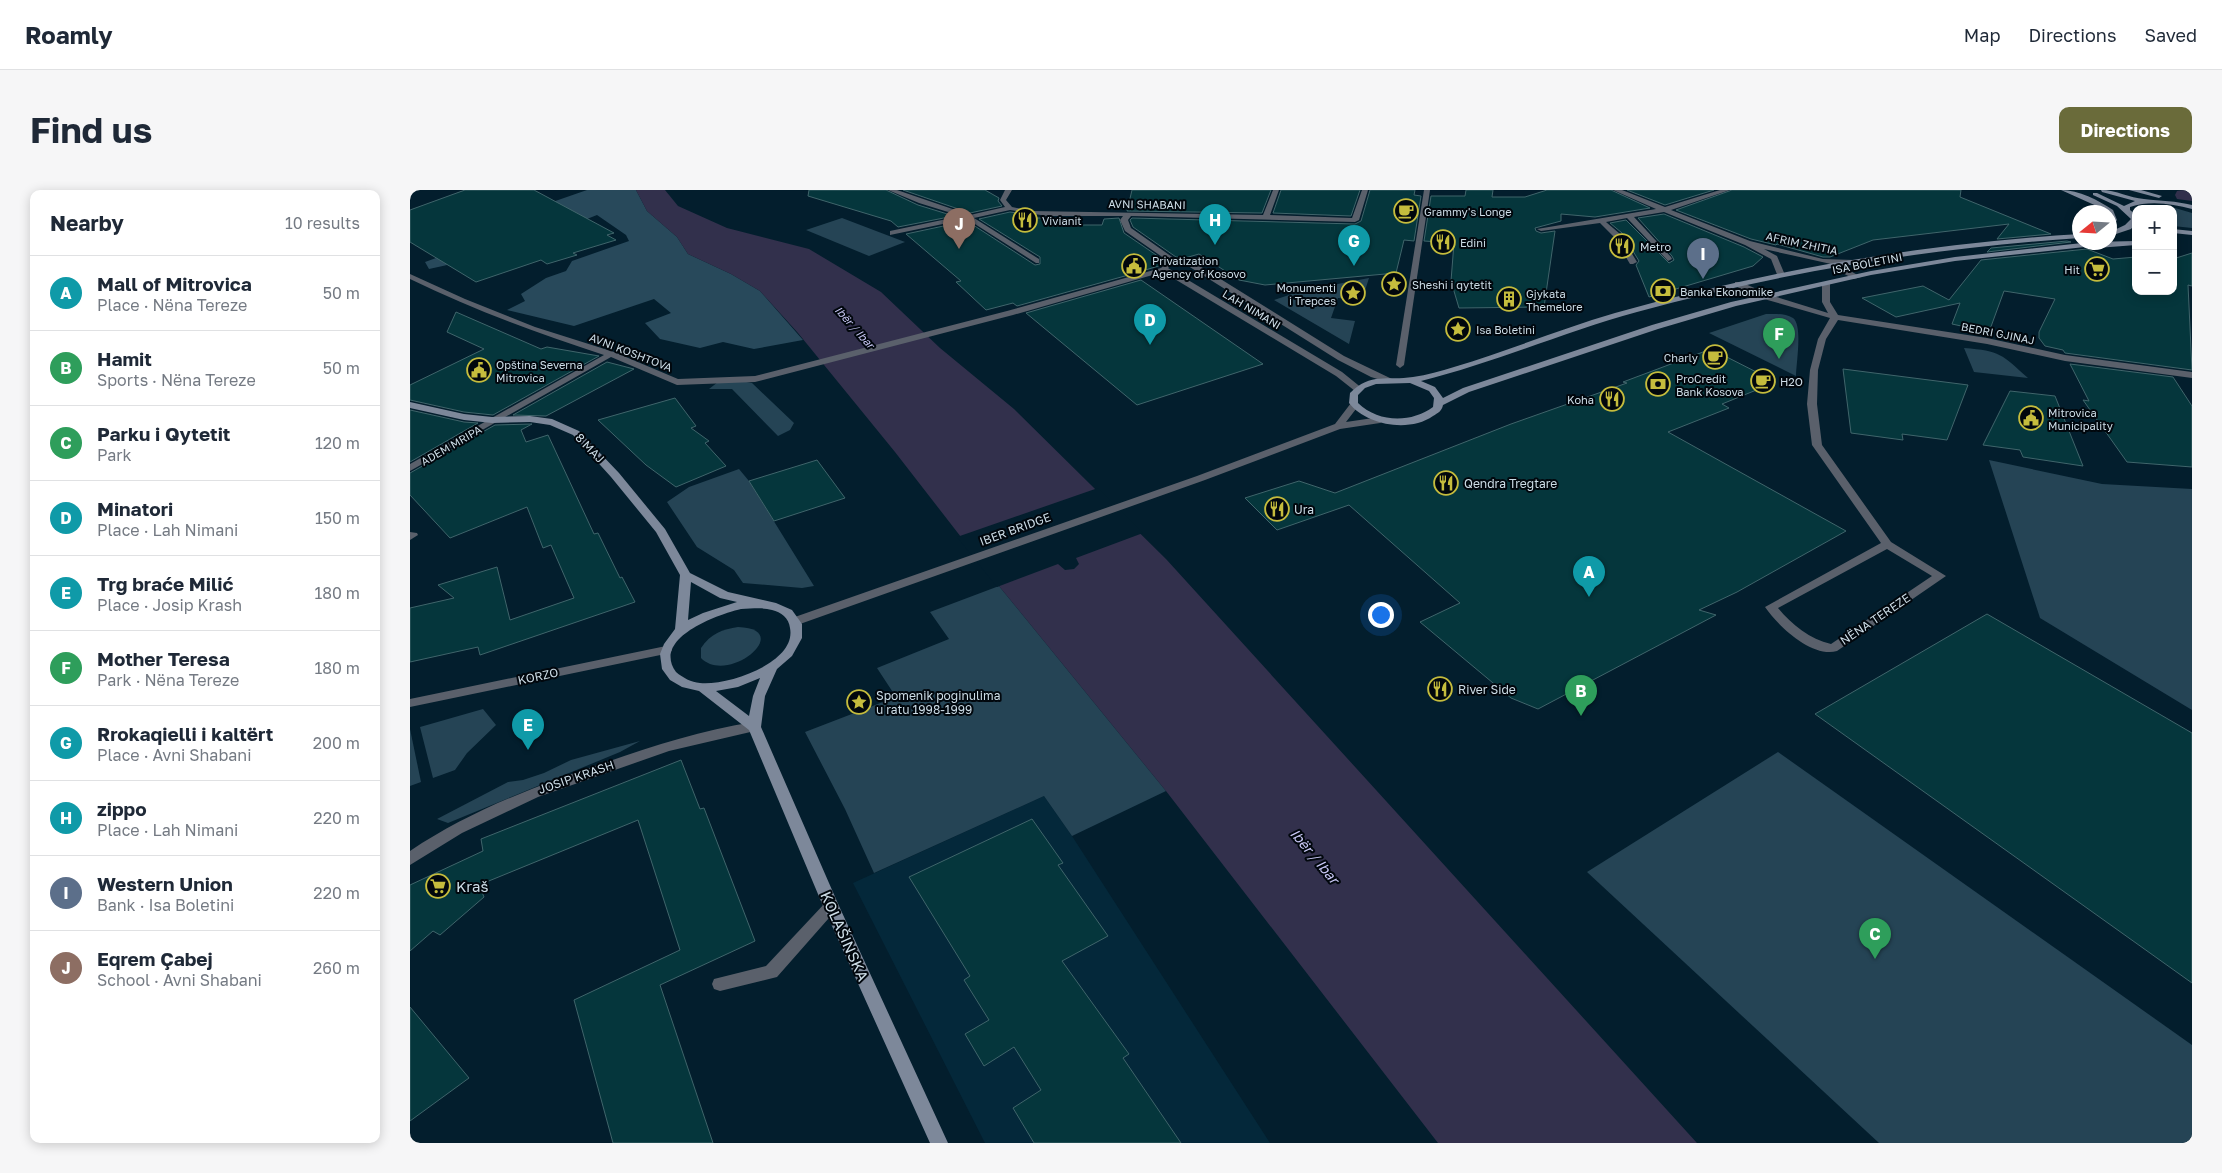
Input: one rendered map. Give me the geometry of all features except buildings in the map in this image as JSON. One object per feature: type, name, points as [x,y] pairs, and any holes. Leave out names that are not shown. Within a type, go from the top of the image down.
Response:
[{"type":"street","name":"AVNI SHABANI","points":[[891,190],[921,202],[967,216],[1036,261]]},
{"type":"street","points":[[1009,190],[1004,195],[1003,200],[1010,208]]},
{"type":"street","points":[[1266,216],[1276,190]]},
{"type":"street","name":"AVNI SHABANI","points":[[893,233],[1010,208],[1034,212],[1266,216],[1355,220],[1365,190]]},
{"type":"street","points":[[1400,365],[1427,190]]},
{"type":"street","name":"AFRIM ZHITIA","points":[[1616,190],[1748,243],[1774,258],[1781,275]]},
{"type":"street","points":[[1541,229],[1601,221],[1666,209],[1727,190]]},
{"type":"street","points":[[2064,190],[2101,205]]},
{"type":"street","points":[[2084,190],[2110,200],[2132,216]]},
{"type":"street","points":[[2101,190],[2145,201],[2167,202],[2192,207]]},
{"type":"street","points":[[2132,190],[2155,193],[2192,203]]},
{"type":"street","points":[[2126,211],[2127,206],[2145,201]]},
{"type":"street","name":"LAH NIMANI","points":[[1128,214],[1124,220],[1128,229],[1173,261],[1187,262],[1341,358],[1374,375],[1387,379]]},
{"type":"street","points":[[1629,216],[1646,232],[1668,258]]},
{"type":"street","points":[[1601,221],[1617,236],[1633,262]]},
{"type":"street","points":[[2117,231],[2128,227],[2132,222]]},
{"type":"street","points":[[2177,232],[2192,233]]},
{"type":"street","name":"ISA BOLETINI","points":[[1411,380],[1441,374],[1567,331],[1738,284],[1851,262],[1920,252],[2072,236]]},
{"type":"street","name":"ISA BOLETINI","points":[[2117,241],[2132,239]]},
{"type":"street","points":[[2183,240],[2192,239]]},
{"type":"street","name":"AFRIM ZHITIA","points":[[1748,243],[1822,261],[1851,262]]},
{"type":"street","points":[[2117,244],[2132,243]]},
{"type":"street","name":"ISA BOLETINI","points":[[1380,420],[1400,422],[1420,419],[1434,412],[1440,403],[1466,390],[1656,327],[1764,297],[1955,259],[2072,248]]},
{"type":"street","points":[[1164,269],[1167,264],[1173,261]]},
{"type":"street","points":[[1834,265],[1857,277]]},
{"type":"street","name":"LAH NIMANI","points":[[1164,269],[1339,374],[1358,389]]},
{"type":"street","name":"AVNI KOSHTOVA","points":[[410,276],[462,301],[532,329],[611,354],[677,382],[755,379],[970,324],[1164,269]]},
{"type":"street","points":[[1738,284],[1764,297],[1804,311],[1835,317]]},
{"type":"street","points":[[1826,284],[1826,302],[1835,317]]},
{"type":"street","name":"BEDRI GJINAJ","points":[[1835,317],[1988,342],[2066,358],[2192,375]]},
{"type":"street","name":"NËNA TEREZE","points":[[1835,317],[1822,339],[1814,370],[1812,404],[1818,445],[1887,544],[1940,576],[1832,648],[1819,646],[1806,639],[1778,616],[1771,607],[1887,544]]},
{"type":"street","name":"ADEM MRIPA","points":[[410,468],[611,354]]},
{"type":"street","points":[[1380,420],[1360,411],[1354,405],[1353,396],[1358,389],[1370,382],[1387,379],[1411,380],[1432,389],[1440,403]]},
{"type":"street","name":"8 MAJ","points":[[410,405],[464,417],[492,420],[530,419],[552,422],[576,433],[615,475],[661,531],[686,575]]},
{"type":"street","points":[[1338,426],[1354,405]]},
{"type":"street","points":[[1338,426],[1380,420]]},
{"type":"street","name":"IBER BRIDGE","points":[[796,621],[1202,478],[1338,426]]},
{"type":"street","points":[[681,631],[686,575],[724,595],[784,610],[796,621],[797,639],[787,654],[771,668],[738,683],[702,687],[687,684],[675,678],[667,670],[664,661],[666,650],[681,631],[698,619],[719,610],[741,605],[762,605]]},
{"type":"street","name":"KORZO","points":[[410,703],[666,650]]},
{"type":"street","points":[[754,727],[759,696],[771,668]]},
{"type":"street","name":"KOLAŠINSKA","points":[[702,687],[754,727],[831,906],[939,1143]]},
{"type":"street","name":"JOSIP KRASH","points":[[410,859],[451,830],[496,808],[555,784],[680,742],[716,732],[754,727]]},
{"type":"street","points":[[720,984],[771,972],[831,906]]},
{"type":"shaded area","points":[[587,190],[636,190],[647,211],[677,237],[688,254],[731,274],[760,291],[803,340],[754,349],[723,342],[700,348],[660,339],[645,323],[671,313],[654,299],[574,326],[507,310],[525,301],[521,294],[546,278],[566,271],[572,261],[629,241],[626,235],[597,215],[535,239],[472,259],[429,269],[425,262],[447,254],[538,207]]},
{"type":"shaded area","points":[[2177,209],[2192,213],[2192,228],[2177,226]]},
{"type":"shaded area","points":[[842,218],[905,242],[869,256],[806,230]]},
{"type":"shaded area","points":[[1369,278],[1362,300],[1338,298],[1331,318],[1355,321],[1349,344],[1274,300],[1301,291]]},
{"type":"shaded area","points":[[1766,314],[1787,315],[1796,322],[1798,345],[1796,376],[1709,333]]},
{"type":"shaded area","points":[[1964,348],[1993,352],[2000,355],[2028,378],[1974,372]]},
{"type":"shaded area","points":[[736,380],[752,383],[794,423],[790,430],[778,436],[732,389],[709,389],[718,382]]},
{"type":"shaded area","points":[[1989,460],[2102,484],[2192,489],[2192,710],[2040,618]]},
{"type":"shaded area","points":[[739,469],[749,481],[814,586],[802,588],[743,583],[734,570],[697,547],[667,502],[689,487]]},
{"type":"shaded area","points":[[999,586],[1166,791],[1072,836],[1044,796],[874,873],[845,809],[805,732],[896,697],[877,668],[949,639],[930,612]]},
{"type":"shaded area","points":[[738,627],[754,630],[760,637],[759,645],[751,654],[740,661],[726,665],[713,665],[701,658],[701,648],[708,639],[727,629]]},
{"type":"shaded area","points":[[483,709],[496,725],[467,753],[455,770],[433,778],[420,727]]},
{"type":"shaded area","points":[[410,729],[421,782],[410,786]]},
{"type":"shaded area","points":[[640,741],[620,752],[448,823],[437,819],[508,782],[523,780],[544,773],[571,760]]},
{"type":"shaded area","points":[[1778,752],[2192,1045],[2192,1143],[1879,1143],[1587,872]]},
{"type":"shaded area","points":[[1044,796],[1072,836],[1270,1143],[985,1143],[853,883]]},
{"type":"water","name":"Ibër / Ibar","points":[[636,190],[665,190],[678,206],[727,228],[809,249],[881,292],[940,348],[1014,409],[1166,559],[1697,1143],[1438,1143],[1166,791],[999,586],[895,452],[798,333],[760,291],[731,274],[688,254],[677,237],[647,211]]},
{"type":"pier","points":[[1098,488],[1143,533],[1076,558],[1079,564],[1074,569],[1065,570],[1058,564],[997,587],[957,537]]},
{"type":"waterway","points":[[2183,195],[2192,196]]},
{"type":"place","name":"Grammy's Longe","points":[[1406,211]]},
{"type":"place","name":"Vivianit","points":[[1025,220]]},
{"type":"place","name":"Edini","points":[[1443,242]]},
{"type":"place","name":"zippo","points":[[1215,245]]},
{"type":"place","name":"Metro","points":[[1622,246]]},
{"type":"place","name":"Eqrem Çabej","points":[[959,249]]},
{"type":"place","name":"Privatization Agency of Kosovo","points":[[1134,266]]},
{"type":"place","name":"Rrokaqielli i kaltërt","points":[[1354,266]]},
{"type":"place","name":"Hit","points":[[2097,269]]},
{"type":"place","name":"Western Union","points":[[1703,279]]},
{"type":"place","name":"Sheshi i qytetit","points":[[1394,284]]},
{"type":"place","name":"Banka Ekonomike","points":[[1663,291]]},
{"type":"place","name":"Monumenti i Trepces","points":[[1353,293]]},
{"type":"place","name":"Gjykata Themelore","points":[[1509,299]]},
{"type":"place","name":"Isa Boletini","points":[[1458,329]]},
{"type":"place","name":"Minatori","points":[[1150,345]]},
{"type":"place","name":"Charly","points":[[1715,357]]},
{"type":"place","name":"Mother Teresa","points":[[1779,359]]},
{"type":"place","name":"Opština Severna Mitrovica","points":[[479,370]]},
{"type":"place","name":"H2O","points":[[1763,381]]},
{"type":"place","name":"ProCredit Bank Kosova","points":[[1658,384]]},
{"type":"place","name":"Koha","points":[[1612,399]]},
{"type":"place","name":"Mitrovica Municipality","points":[[2031,418]]},
{"type":"place","name":"Qendra Tregtare","points":[[1446,483]]},
{"type":"place","name":"Ura","points":[[1277,509]]},
{"type":"place","name":"Mall of Mitrovica","points":[[1589,597]]},
{"type":"place","name":"River Side","points":[[1440,689]]},
{"type":"place","name":"Spomenik poginulima u ratu 1998-1999","points":[[859,702]]},
{"type":"place","name":"Hamit","points":[[1581,716]]},
{"type":"place","name":"Trg braće Milić","points":[[528,750]]},
{"type":"place","name":"Kraš","points":[[438,886]]},
{"type":"place","name":"Parku i Qytetit","points":[[1875,959]]}]
